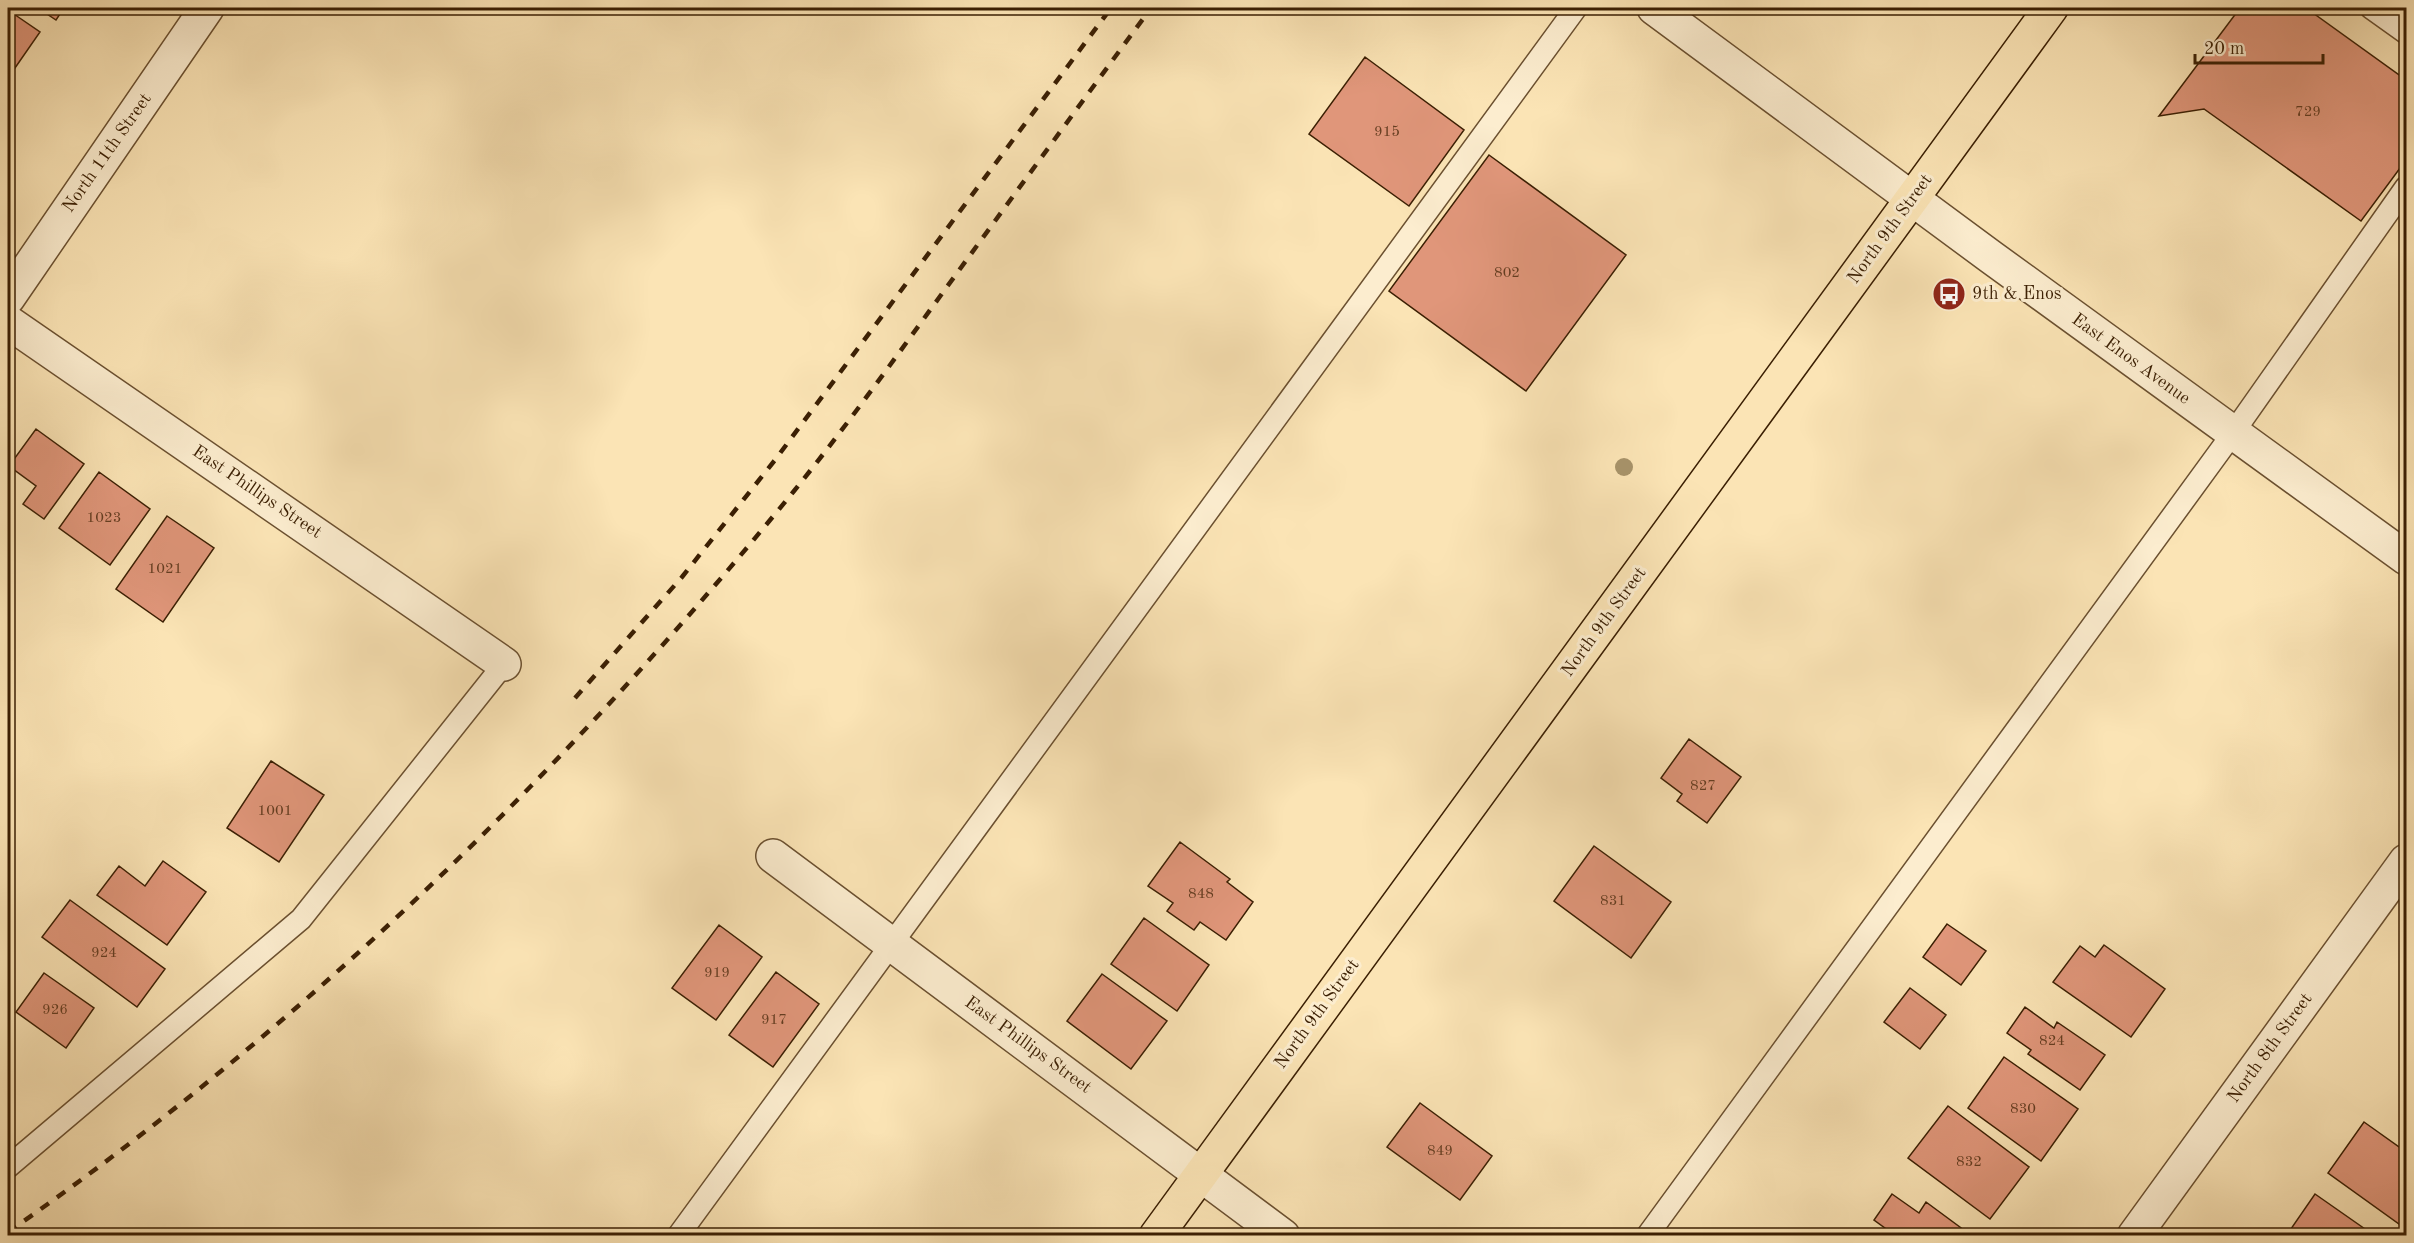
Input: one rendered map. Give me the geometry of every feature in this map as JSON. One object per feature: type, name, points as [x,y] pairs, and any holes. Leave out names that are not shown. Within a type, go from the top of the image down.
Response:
[{"type":"main road","name":"North 9th Street","points":[[1156,1236],[2051,8]]},
{"type":"street","name":"North 11th Street","points":[[8,298],[207,8]]},
{"type":"street","name":"East Enos Avenue","points":[[1654,8],[2233,434],[2406,558]]},
{"type":"street","name":"East Phillips Street","points":[[8,322],[504,664]]},
{"type":"street","name":"East Phillips Street","points":[[773,856],[1283,1236]]},
{"type":"street","name":"North 8th Street","points":[[2134,1236],[2406,861]]},
{"type":"lane","points":[[678,1236],[1576,8]]},
{"type":"lane","points":[[2371,8],[2406,33]]},
{"type":"lane","points":[[1647,1236],[2233,434],[2406,188]]},
{"type":"lane","points":[[8,1167],[301,919],[504,664]]},
{"type":"building","points":[[38,8],[64,8],[56,20]]},
{"type":"building","points":[[2240,8],[2306,8],[2406,80],[2406,160],[2361,221],[2204,109],[2159,116]]},
{"type":"building","points":[[8,10],[40,32],[8,78]]},
{"type":"building","points":[[1365,57],[1464,130],[1409,206],[1309,134]]},
{"type":"building","points":[[1489,155],[1626,255],[1526,391],[1389,291]]},
{"type":"building","points":[[36,429],[84,464],[44,519],[23,504],[36,486],[9,466]]},
{"type":"building","points":[[99,472],[150,509],[110,565],[59,528]]},
{"type":"building","points":[[167,516],[214,548],[163,622],[116,589]]},
{"type":"building","points":[[1689,739],[1741,777],[1707,823],[1677,801],[1682,794],[1661,778]]},
{"type":"building","points":[[271,761],[324,795],[279,862],[227,828]]},
{"type":"building","points":[[1180,842],[1230,879],[1227,882],[1253,902],[1226,940],[1200,922],[1194,930],[1167,911],[1173,903],[1148,886]]},
{"type":"building","points":[[1594,846],[1671,902],[1631,958],[1554,901]]},
{"type":"building","points":[[163,861],[206,892],[167,945],[97,895],[119,866],[145,886]]},
{"type":"building","points":[[70,900],[165,969],[137,1007],[42,937]]},
{"type":"building","points":[[1144,918],[1209,965],[1177,1011],[1111,964]]},
{"type":"building","points":[[1947,924],[1986,951],[1961,985],[1923,957]]},
{"type":"building","points":[[719,925],[762,957],[716,1020],[672,988]]},
{"type":"building","points":[[2104,945],[2165,989],[2131,1037],[2053,982],[2080,946],[2095,957]]},
{"type":"building","points":[[776,972],[819,1004],[773,1067],[729,1035]]},
{"type":"building","points":[[44,973],[94,1008],[66,1048],[16,1012]]},
{"type":"building","points":[[1102,974],[1167,1021],[1131,1069],[1067,1021]]},
{"type":"building","points":[[1910,988],[1946,1015],[1920,1049],[1884,1022]]},
{"type":"building","points":[[2025,1007],[2054,1028],[2057,1022],[2105,1055],[2080,1090],[2028,1054],[2031,1050],[2007,1033]]},
{"type":"building","points":[[2004,1057],[2078,1109],[2041,1161],[1968,1108]]},
{"type":"building","points":[[1420,1103],[1492,1156],[1460,1200],[1387,1147]]},
{"type":"building","points":[[1948,1106],[2029,1167],[1990,1219],[1908,1158]]},
{"type":"building","points":[[2364,1122],[2406,1152],[2406,1229],[2328,1173]]},
{"type":"building","points":[[1892,1194],[1919,1213],[1926,1202],[1972,1236],[1896,1236],[1874,1220]]},
{"type":"building","points":[[2315,1194],[2375,1236],[2286,1236]]},
{"type":"railway","points":[[575,698],[682,577],[775,460],[1111,8]]},
{"type":"railway","points":[[8,1232],[117,1153],[224,1069],[327,981],[427,889],[617,696],[707,595],[832,443],[1151,8]]},
{"type":"place","name":"9th & Enos","points":[[1949,294]]}]
